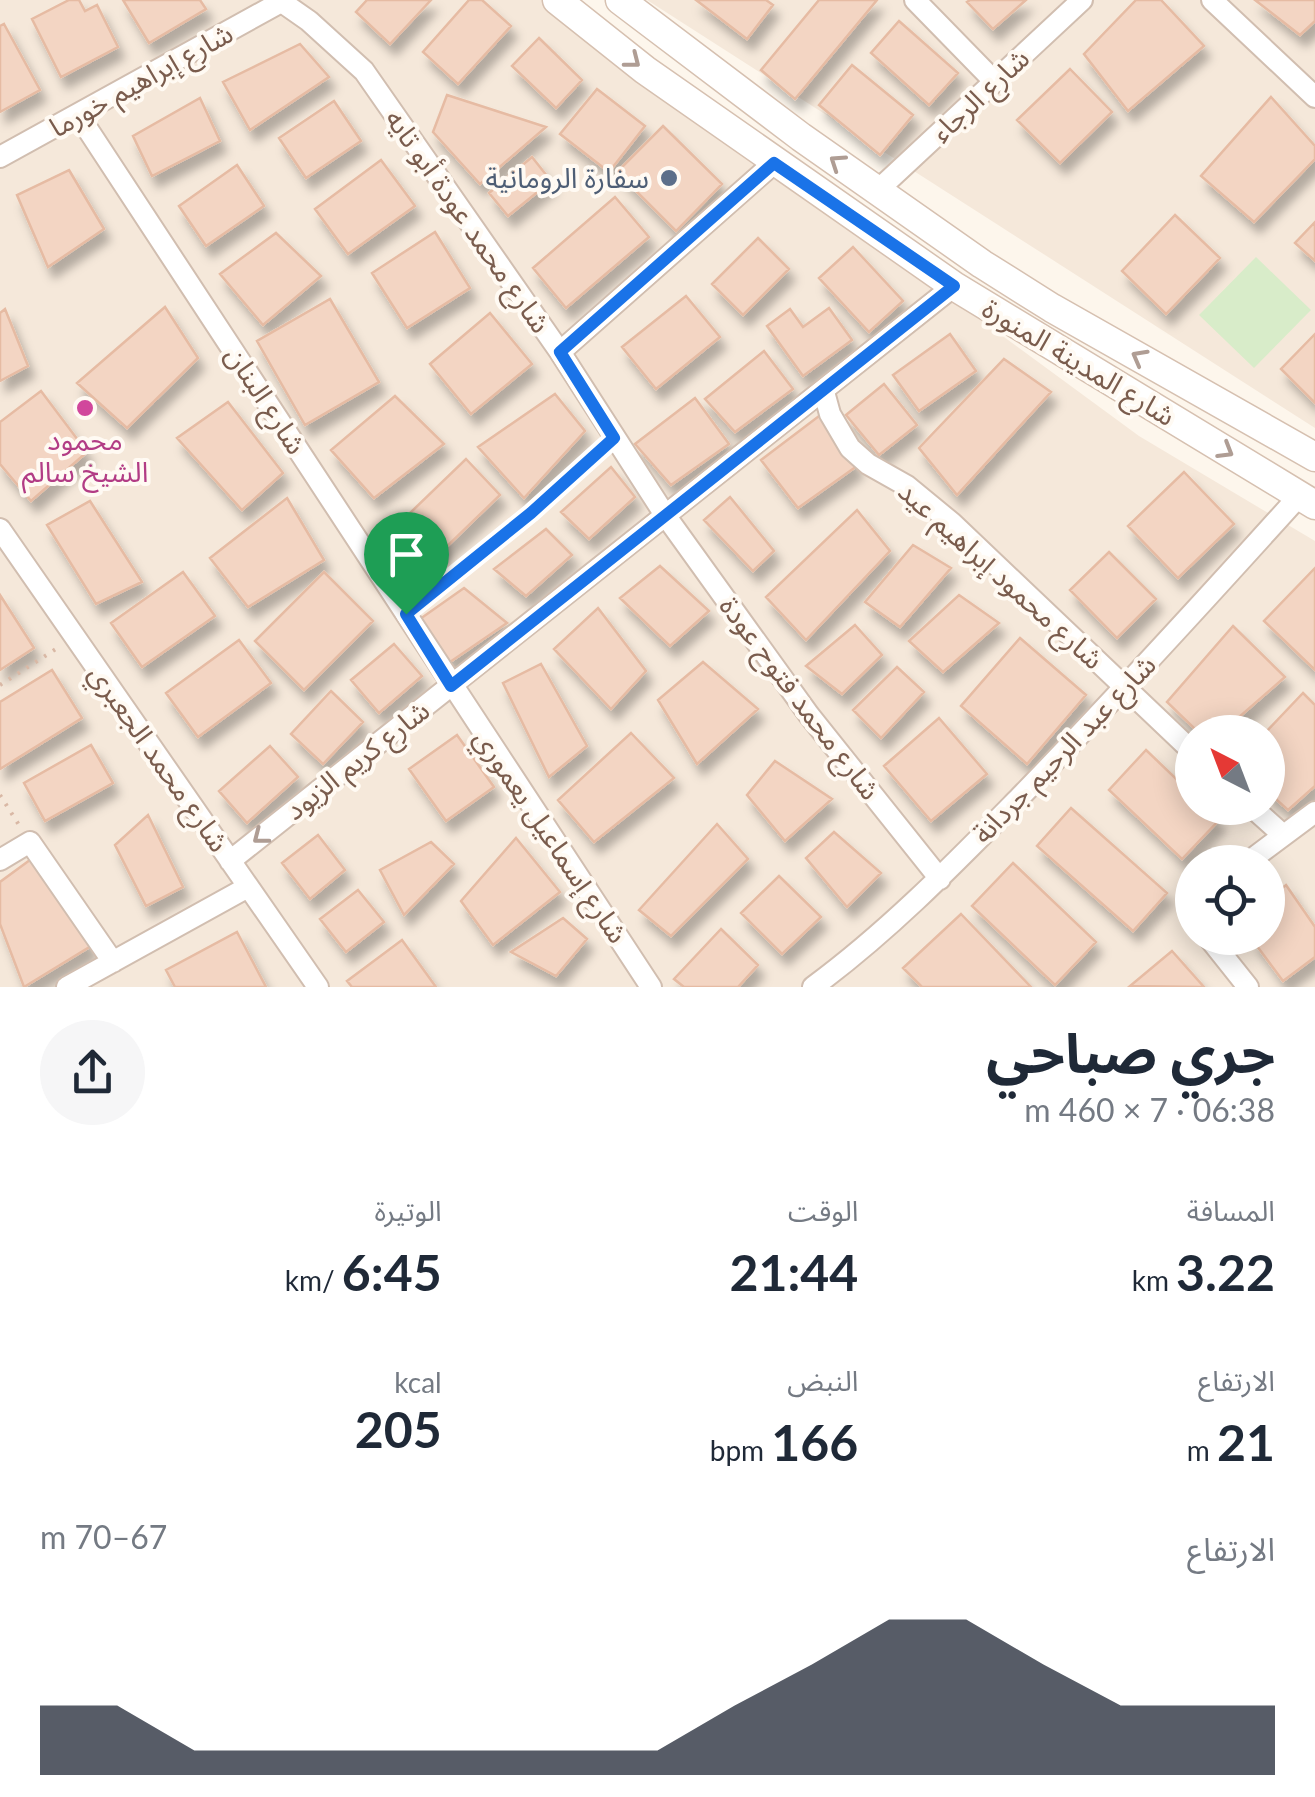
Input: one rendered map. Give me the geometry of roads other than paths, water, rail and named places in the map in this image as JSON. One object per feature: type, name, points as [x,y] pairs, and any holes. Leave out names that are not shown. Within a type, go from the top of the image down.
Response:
[{"type":"main road","name":"شارع المدينة المنورة","points":[[557,0],[645,70],[774,163],[954,286],[1308,500]]},
{"type":"main road","name":"شارع المدينة المنورة","points":[[620,0],[800,137],[982,264],[1315,457]]},
{"type":"street","points":[[914,0],[995,82]]},
{"type":"street","name":"شارع الرجاء","points":[[878,190],[1082,0]]},
{"type":"street","points":[[1212,0],[1315,97]]},
{"type":"street","name":"شارع إبراهيم خورما","points":[[0,157],[280,1]]},
{"type":"street","name":"شارع محمد عودة أبو تايه","points":[[280,1],[310,21],[364,72],[560,352],[665,515]]},
{"type":"street","name":"شارع البنان","points":[[79,116],[451,686]]},
{"type":"street","points":[[560,352],[774,163]]},
{"type":"street","name":"شارع كريم الزيود","points":[[230,860],[954,286]]},
{"type":"street","name":"شارع محمود إبراهيم عيد","points":[[824,392],[830,414],[850,448],[952,523],[1175,736]]},
{"type":"street","name":"شارع عبد الرحيم جردانة","points":[[812,987],[863,948],[940,879],[1308,500]]},
{"type":"street","name":"شارع محمد فتوح عودة","points":[[665,515],[809,715],[940,879]]},
{"type":"street","name":"شارع محمد الجعبري","points":[[2,536],[318,987]]},
{"type":"street","name":"شارع إسماعيل يعموري","points":[[451,686],[651,987]]},
{"type":"street","points":[[1269,845],[1315,812]]},
{"type":"street","points":[[1272,825],[1282,834]]},
{"type":"street","points":[[0,860],[30,842],[113,962]]},
{"type":"street","points":[[67,987],[248,886]]},
{"type":"street","points":[[1223,955],[1248,987]]},
{"type":"place","name":"سفارة الرومانية","points":[[669,178]]},
{"type":"place","name":"محمود الشيخ سالم","points":[[85,408]]}]
